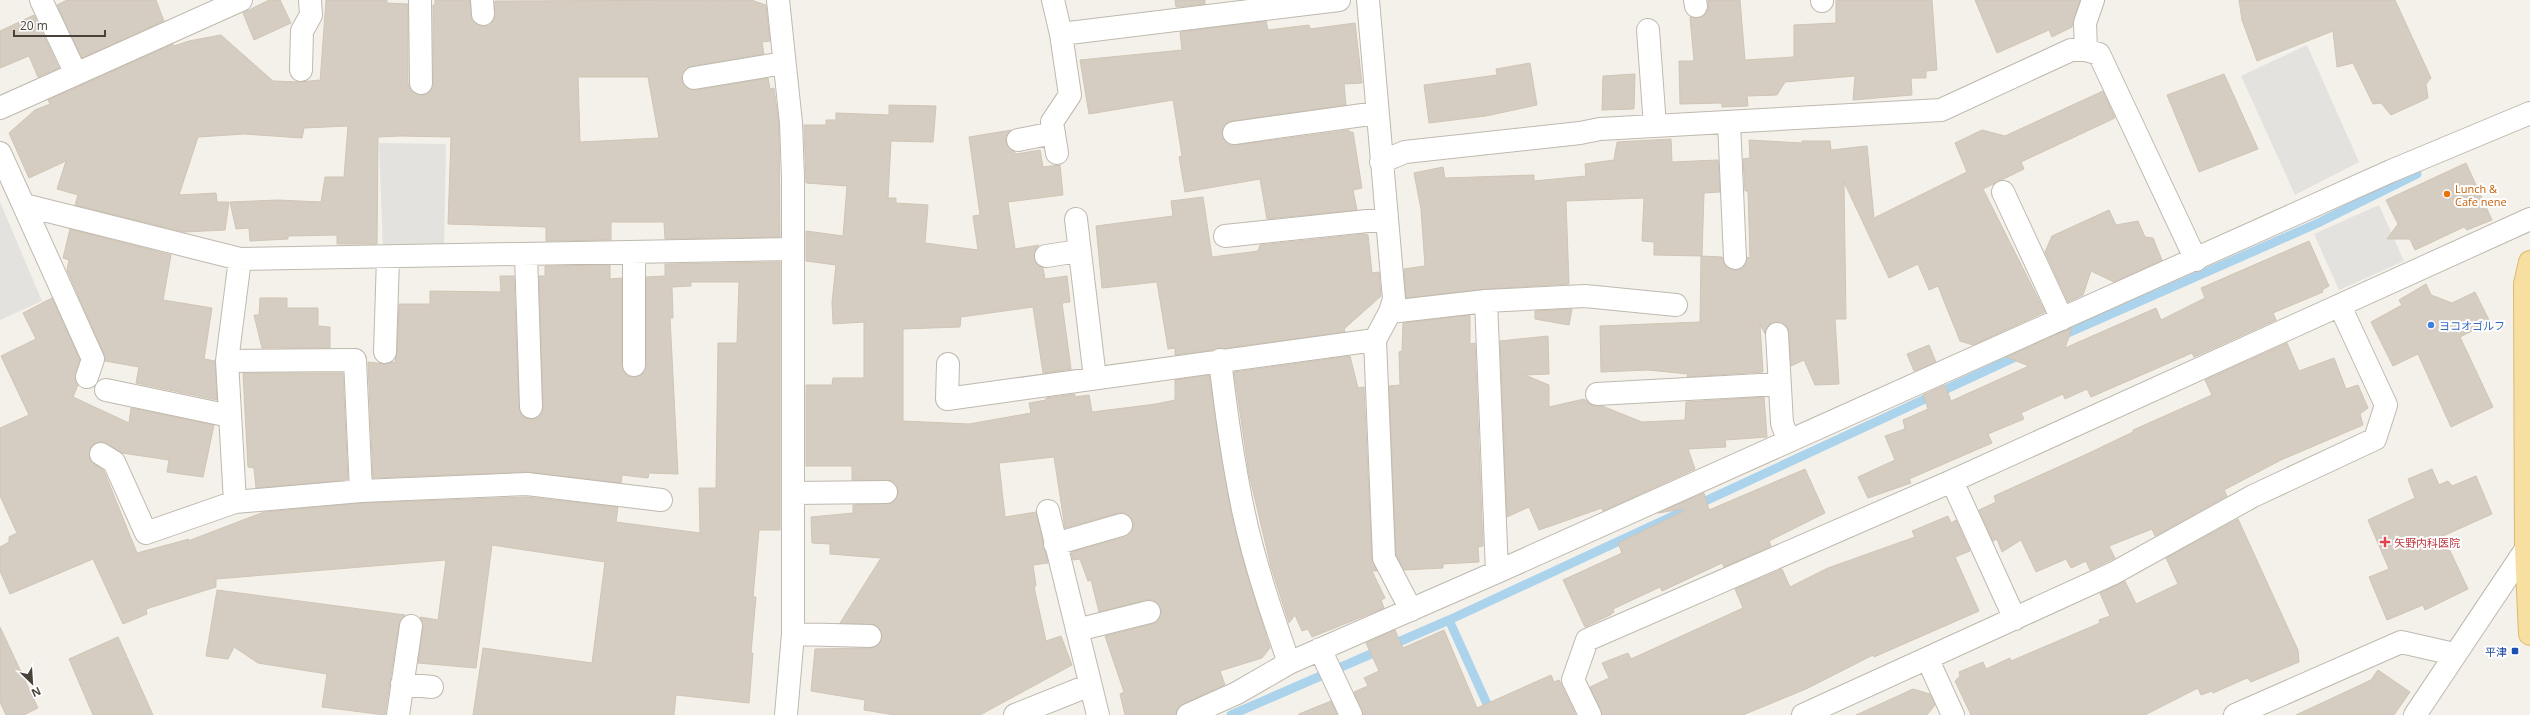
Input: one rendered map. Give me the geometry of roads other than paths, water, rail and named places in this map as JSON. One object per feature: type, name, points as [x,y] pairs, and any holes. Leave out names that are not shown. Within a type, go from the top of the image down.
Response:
[{"type":"main road","points":[[2530,262],[2525,284],[2526,549],[2530,634]]},
{"type":"street","points":[[41,0],[76,74]]},
{"type":"street","points":[[0,108],[241,0]]},
{"type":"street","points":[[301,70],[302,31],[311,15],[310,0]]},
{"type":"street","points":[[420,0],[421,84]]},
{"type":"street","points":[[778,0],[793,178],[793,634],[786,715]]},
{"type":"street","points":[[1018,140],[1056,143],[1052,122],[1070,95],[1061,34],[1053,0]]},
{"type":"street","points":[[1061,34],[1339,0]]},
{"type":"street","points":[[1368,0],[1394,299],[1390,312],[1375,340],[1384,558],[1411,610]]},
{"type":"street","points":[[2086,50],[2085,23],[2094,0]]},
{"type":"street","points":[[1648,30],[1655,126]]},
{"type":"street","points":[[1381,162],[1405,152],[1580,134],[1600,129],[1941,110],[2071,50],[2086,50],[2099,54],[2196,260]]},
{"type":"street","points":[[694,78],[784,63]]},
{"type":"street","points":[[1234,133],[1377,113]]},
{"type":"street","points":[[1188,715],[1237,693],[1289,663],[1320,649],[1497,572],[1788,440],[2196,260],[2390,171],[2530,113]]},
{"type":"street","points":[[1729,122],[1735,258]]},
{"type":"street","points":[[0,154],[93,359],[87,377]]},
{"type":"street","points":[[2003,192],[2062,319]]},
{"type":"street","points":[[24,205],[240,259],[388,258],[793,249]]},
{"type":"street","points":[[1076,219],[1095,378]]},
{"type":"street","points":[[1225,236],[1386,219]]},
{"type":"street","points":[[1590,715],[1573,680],[1587,640],[1952,481],[2530,219]]},
{"type":"street","points":[[1046,256],[1079,251]]},
{"type":"street","points":[[634,253],[634,365]]},
{"type":"street","points":[[526,255],[531,407]]},
{"type":"street","points":[[385,352],[388,258]]},
{"type":"street","points":[[235,502],[227,361],[240,259]]},
{"type":"street","points":[[1390,312],[1486,301],[1585,296],[1676,305]]},
{"type":"street","points":[[1486,301],[1497,572]]},
{"type":"street","points":[[1803,715],[1928,660],[2114,573],[2253,496],[2375,439],[2386,406],[2340,306]]},
{"type":"street","points":[[1777,334],[1782,423],[1788,440]]},
{"type":"street","points":[[948,364],[947,399],[1220,360],[1375,340]]},
{"type":"street","points":[[227,361],[355,360],[361,491]]},
{"type":"street","points":[[1220,360],[1231,449],[1245,516],[1270,605],[1289,663]]},
{"type":"street","points":[[1597,394],[1779,384]]},
{"type":"street","points":[[106,390],[230,416]]},
{"type":"street","points":[[101,454],[114,462],[146,533],[235,502],[361,491],[527,484],[662,500]]},
{"type":"street","points":[[1952,481],[2015,619]]},
{"type":"street","points":[[793,493],[886,492]]},
{"type":"street","points":[[1048,511],[1054,544],[1098,715]]},
{"type":"street","points":[[1054,544],[1122,525]]},
{"type":"street","points":[[2415,715],[2454,654],[2526,549]]},
{"type":"street","points":[[1076,630],[1149,612]]},
{"type":"street","points":[[398,715],[411,626]]},
{"type":"street","points":[[793,634],[870,636]]},
{"type":"street","points":[[2235,715],[2401,642],[2454,654]]},
{"type":"street","points":[[1320,649],[1351,715]]},
{"type":"street","points":[[1928,660],[1953,715]]},
{"type":"street","points":[[402,684],[432,687]]},
{"type":"street","points":[[1015,715],[1090,685]]},
{"type":"waterway","points":[[2059,337],[2318,223],[2417,174]]},
{"type":"waterway","points":[[1492,715],[1449,620],[2022,354]]},
{"type":"waterway","points":[[1231,715],[1449,620]]},
{"type":"place","name":"Lunch & Cafe nene","points":[[2447,194]]},
{"type":"place","name":"ヨコオゴルフ","points":[[2431,325]]},
{"type":"place","name":"矢野内科医院","points":[[2385,542]]},
{"type":"place","name":"平津","points":[[2515,651]]}]
